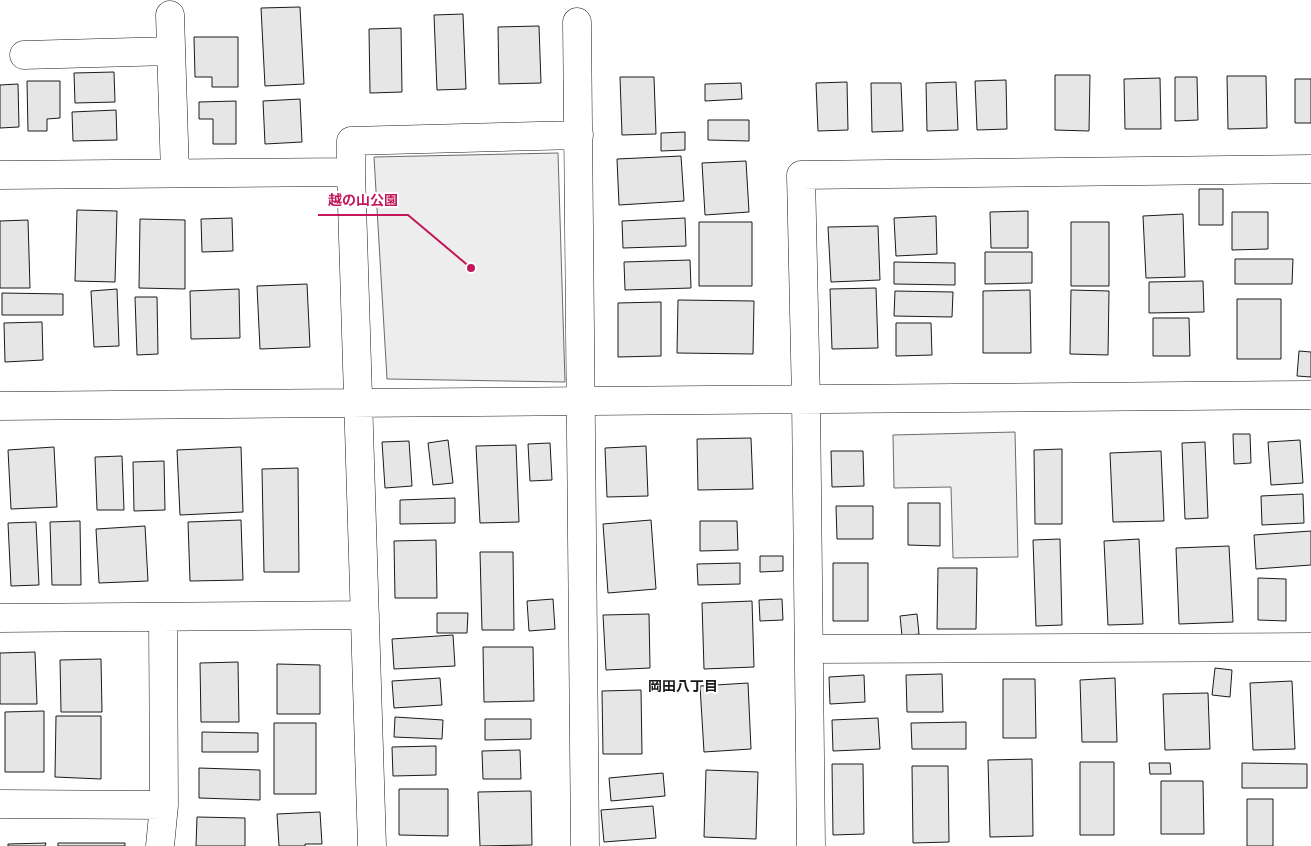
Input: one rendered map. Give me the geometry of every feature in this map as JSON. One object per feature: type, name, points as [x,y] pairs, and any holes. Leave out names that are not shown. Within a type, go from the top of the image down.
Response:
[{"type":"street","points":[[170,14],[175,173]]},
{"type":"street","points":[[577,22],[585,846]]},
{"type":"street","points":[[24,55],[171,51]]},
{"type":"street","points":[[372,846],[351,141],[579,135]]},
{"type":"street","points":[[811,846],[806,400],[801,175],[1311,170]]},
{"type":"street","points":[[0,174],[351,172]]},
{"type":"street","points":[[0,406],[1311,395]]},
{"type":"street","points":[[0,618],[365,615]]},
{"type":"street","points":[[160,846],[164,804],[163,617]]},
{"type":"street","points":[[809,649],[1311,647]]},
{"type":"street","points":[[0,804],[164,804]]},
{"type":"shaded area","points":[[558,153],[565,382],[387,379],[374,157]]},
{"type":"shaded area","points":[[1015,432],[1018,557],[953,558],[951,487],[894,488],[893,435]]},
{"type":"building","points":[[300,7],[304,84],[265,86],[261,8]]},
{"type":"building","points":[[463,14],[466,89],[437,90],[434,15]]},
{"type":"building","points":[[539,26],[541,83],[499,84],[498,27]]},
{"type":"building","points":[[401,28],[402,92],[370,93],[369,29]]},
{"type":"building","points":[[194,37],[238,37],[238,87],[212,87],[212,77],[195,77]]},
{"type":"building","points":[[114,72],[115,102],[75,103],[74,73]]},
{"type":"building","points":[[1055,75],[1090,75],[1089,131],[1055,130]]},
{"type":"building","points":[[1227,76],[1266,76],[1267,128],[1228,129]]},
{"type":"building","points":[[620,77],[654,77],[656,134],[622,135]]},
{"type":"building","points":[[1175,77],[1197,77],[1198,120],[1175,121]]},
{"type":"building","points":[[1160,78],[1161,129],[1125,129],[1124,79]]},
{"type":"building","points":[[1295,79],[1311,79],[1311,123],[1295,123]]},
{"type":"building","points":[[1006,80],[1007,129],[977,130],[975,81]]},
{"type":"building","points":[[27,81],[60,81],[60,118],[47,119],[47,131],[28,131]]},
{"type":"building","points":[[847,82],[848,130],[818,131],[816,83]]},
{"type":"building","points":[[956,82],[958,130],[927,131],[926,83]]},
{"type":"building","points":[[741,83],[742,99],[705,101],[705,84]]},
{"type":"building","points":[[871,83],[901,83],[903,131],[872,132]]},
{"type":"building","points":[[18,84],[19,127],[0,128],[0,85]]},
{"type":"building","points":[[300,99],[302,142],[265,144],[263,101]]},
{"type":"building","points":[[236,101],[236,144],[213,144],[213,119],[199,119],[199,102]]},
{"type":"building","points":[[116,110],[117,140],[73,141],[72,112]]},
{"type":"building","points":[[708,120],[749,120],[749,141],[708,140]]},
{"type":"building","points":[[685,132],[685,150],[661,151],[661,133]]},
{"type":"building","points":[[681,156],[684,201],[619,205],[617,159]]},
{"type":"building","points":[[746,161],[749,212],[705,215],[702,163]]},
{"type":"building","points":[[1199,189],[1223,189],[1223,225],[1199,225]]},
{"type":"building","points":[[77,210],[117,211],[115,282],[75,281]]},
{"type":"building","points":[[1028,211],[1028,248],[991,248],[990,212]]},
{"type":"building","points":[[1232,212],[1268,212],[1268,249],[1232,250]]},
{"type":"building","points":[[1183,214],[1185,277],[1146,278],[1143,216]]},
{"type":"building","points":[[936,216],[937,254],[896,256],[894,218]]},
{"type":"building","points":[[232,218],[233,251],[202,252],[201,219]]},
{"type":"building","points":[[685,218],[686,246],[623,248],[622,221]]},
{"type":"building","points":[[140,219],[185,220],[185,289],[139,288]]},
{"type":"building","points":[[28,220],[30,288],[0,288],[0,221]]},
{"type":"building","points":[[699,222],[752,222],[752,286],[699,286]]},
{"type":"building","points":[[1071,222],[1109,222],[1109,286],[1071,286]]},
{"type":"building","points":[[878,226],[880,280],[831,282],[828,227]]},
{"type":"building","points":[[985,252],[1032,252],[1032,283],[985,284]]},
{"type":"building","points":[[1235,259],[1293,259],[1292,284],[1235,284]]},
{"type":"building","points":[[690,260],[691,288],[625,290],[624,262]]},
{"type":"building","points":[[894,262],[955,263],[955,285],[894,284]]},
{"type":"building","points":[[1203,281],[1204,312],[1149,313],[1149,282]]},
{"type":"building","points":[[307,284],[310,347],[260,349],[257,286]]},
{"type":"building","points":[[876,288],[878,348],[832,349],[830,289]]},
{"type":"building","points":[[117,289],[119,346],[94,347],[91,291]]},
{"type":"building","points":[[239,289],[240,338],[191,339],[190,291]]},
{"type":"building","points":[[1030,290],[1031,353],[983,353],[983,291]]},
{"type":"building","points":[[1071,290],[1109,291],[1108,355],[1070,354]]},
{"type":"building","points":[[895,291],[953,292],[952,317],[894,316]]},
{"type":"building","points":[[2,293],[63,294],[63,315],[2,315]]},
{"type":"building","points":[[135,297],[157,297],[158,354],[137,355]]},
{"type":"building","points":[[1237,299],[1281,299],[1281,359],[1237,359]]},
{"type":"building","points":[[678,300],[754,301],[753,354],[677,353]]},
{"type":"building","points":[[661,302],[661,356],[618,357],[618,303]]},
{"type":"building","points":[[1153,318],[1189,318],[1190,356],[1153,356]]},
{"type":"building","points":[[42,322],[43,360],[5,362],[4,323]]},
{"type":"building","points":[[896,323],[931,323],[932,355],[896,356]]},
{"type":"building","points":[[1299,351],[1311,352],[1311,377],[1297,376]]},
{"type":"building","points":[[1233,434],[1250,434],[1251,463],[1234,464]]},
{"type":"building","points":[[751,438],[753,489],[698,490],[697,439]]},
{"type":"building","points":[[448,440],[453,483],[433,485],[428,443]]},
{"type":"building","points":[[1300,440],[1303,483],[1271,485],[1268,442]]},
{"type":"building","points":[[409,441],[412,486],[385,488],[382,442]]},
{"type":"building","points":[[1205,442],[1208,518],[1185,519],[1182,443]]},
{"type":"building","points":[[550,443],[552,480],[530,481],[528,444]]},
{"type":"building","points":[[516,445],[519,522],[480,523],[476,446]]},
{"type":"building","points":[[646,446],[648,496],[607,497],[605,448]]},
{"type":"building","points":[[54,447],[57,507],[11,509],[8,450]]},
{"type":"building","points":[[241,447],[243,512],[180,515],[177,450]]},
{"type":"building","points":[[1062,449],[1062,524],[1035,524],[1034,450]]},
{"type":"building","points":[[831,451],[863,451],[864,486],[832,487]]},
{"type":"building","points":[[1161,451],[1164,521],[1113,522],[1110,453]]},
{"type":"building","points":[[122,456],[124,510],[97,510],[95,457]]},
{"type":"building","points":[[164,461],[165,510],[134,511],[133,462]]},
{"type":"building","points":[[298,468],[299,572],[264,572],[262,469]]},
{"type":"building","points":[[1303,494],[1304,523],[1262,525],[1261,496]]},
{"type":"building","points":[[455,498],[455,523],[400,524],[400,500]]},
{"type":"building","points":[[908,503],[940,503],[940,546],[908,545]]},
{"type":"building","points":[[836,506],[873,506],[873,539],[837,539]]},
{"type":"building","points":[[241,520],[243,580],[190,581],[188,522]]},
{"type":"building","points":[[651,520],[656,589],[608,593],[603,524]]},
{"type":"building","points":[[80,521],[81,585],[52,585],[50,522]]},
{"type":"building","points":[[700,521],[737,521],[738,550],[700,551]]},
{"type":"building","points":[[36,522],[39,585],[11,586],[8,523]]},
{"type":"building","points":[[145,526],[148,581],[99,583],[96,529]]},
{"type":"building","points":[[1311,531],[1311,565],[1256,569],[1254,535]]},
{"type":"building","points":[[1060,539],[1062,625],[1036,626],[1033,540]]},
{"type":"building","points":[[1139,539],[1143,624],[1108,625],[1104,541]]},
{"type":"building","points":[[436,540],[437,598],[395,598],[394,541]]},
{"type":"building","points":[[1229,546],[1233,622],[1179,624],[1176,548]]},
{"type":"building","points":[[480,552],[513,552],[514,630],[482,630]]},
{"type":"building","points":[[760,556],[783,556],[783,571],[760,572]]},
{"type":"building","points":[[740,563],[740,584],[698,585],[697,564]]},
{"type":"building","points":[[833,563],[868,563],[868,621],[833,621]]},
{"type":"building","points":[[938,568],[977,568],[976,629],[937,629]]},
{"type":"building","points":[[1258,578],[1286,579],[1286,621],[1258,620]]},
{"type":"building","points":[[553,599],[555,629],[529,631],[527,601]]},
{"type":"building","points":[[782,599],[783,620],[760,621],[759,600]]},
{"type":"building","points":[[752,601],[754,667],[704,669],[702,603]]},
{"type":"building","points":[[437,613],[468,613],[467,633],[437,633]]},
{"type":"building","points":[[649,614],[650,668],[606,670],[603,615]]},
{"type":"building","points":[[917,614],[919,634],[902,636],[900,616]]},
{"type":"building","points":[[453,635],[455,666],[394,669],[392,639]]},
{"type":"building","points":[[483,647],[533,647],[534,701],[484,702]]},
{"type":"building","points":[[35,652],[37,704],[0,704],[0,653]]},
{"type":"building","points":[[101,659],[102,712],[61,712],[60,660]]},
{"type":"building","points":[[238,662],[239,722],[201,722],[200,663]]},
{"type":"building","points":[[277,664],[320,665],[320,714],[277,714]]},
{"type":"building","points":[[1215,668],[1232,670],[1230,697],[1212,695]]},
{"type":"building","points":[[942,674],[943,712],[907,712],[906,675]]},
{"type":"building","points":[[864,675],[865,702],[830,704],[829,677]]},
{"type":"building","points":[[440,678],[442,705],[394,708],[392,681]]},
{"type":"building","points":[[1115,678],[1117,742],[1082,742],[1080,680]]},
{"type":"building","points":[[1003,679],[1035,679],[1036,738],[1003,738]]},
{"type":"building","points":[[1292,681],[1295,749],[1253,750],[1250,683]]},
{"type":"building","points":[[748,683],[751,749],[704,752],[700,686]]},
{"type":"building","points":[[641,690],[642,754],[603,754],[602,691]]},
{"type":"building","points":[[1208,693],[1210,749],[1165,750],[1163,694]]},
{"type":"building","points":[[44,711],[44,772],[5,772],[5,712]]},
{"type":"building","points":[[56,716],[101,716],[101,779],[55,777]]},
{"type":"building","points":[[395,717],[443,720],[442,739],[394,737]]},
{"type":"building","points":[[878,718],[880,749],[833,751],[832,720]]},
{"type":"building","points":[[485,719],[531,719],[531,739],[485,740]]},
{"type":"building","points":[[966,722],[966,749],[912,749],[911,723]]},
{"type":"building","points":[[274,723],[316,723],[316,794],[274,794]]},
{"type":"building","points":[[202,732],[258,733],[258,752],[202,752]]},
{"type":"building","points":[[436,746],[436,775],[393,776],[392,747]]},
{"type":"building","points":[[520,750],[521,779],[483,779],[482,751]]},
{"type":"building","points":[[1032,759],[1033,836],[990,837],[988,760]]},
{"type":"building","points":[[1080,762],[1114,762],[1114,835],[1080,835]]},
{"type":"building","points":[[1149,763],[1170,763],[1171,774],[1150,774]]},
{"type":"building","points":[[1242,763],[1307,764],[1307,788],[1242,788]]},
{"type":"building","points":[[832,764],[863,764],[864,834],[833,835]]},
{"type":"building","points":[[912,766],[948,766],[949,842],[913,843]]},
{"type":"building","points":[[199,768],[260,770],[260,800],[199,798]]},
{"type":"building","points":[[706,770],[758,772],[756,839],[704,837]]},
{"type":"building","points":[[663,773],[665,796],[611,801],[609,778]]},
{"type":"building","points":[[1161,781],[1203,781],[1204,834],[1161,834]]},
{"type":"building","points":[[399,789],[448,789],[448,836],[399,835]]},
{"type":"building","points":[[531,791],[532,845],[480,846],[478,792]]},
{"type":"building","points":[[1247,799],[1273,799],[1273,846],[1247,846]]},
{"type":"building","points":[[653,806],[656,838],[604,842],[601,810]]},
{"type":"building","points":[[320,812],[322,844],[279,846],[277,814]]},
{"type":"building","points":[[197,817],[245,818],[245,846],[196,846]]},
{"type":"building","points":[[46,843],[45,846],[8,846],[8,844]]},
{"type":"building","points":[[58,843],[125,843],[125,846],[58,846]]},
{"type":"place","name":"越の山公園","points":[[471,268]]},
{"type":"district","name":"岡田八丁目","points":[[683,686]]}]
